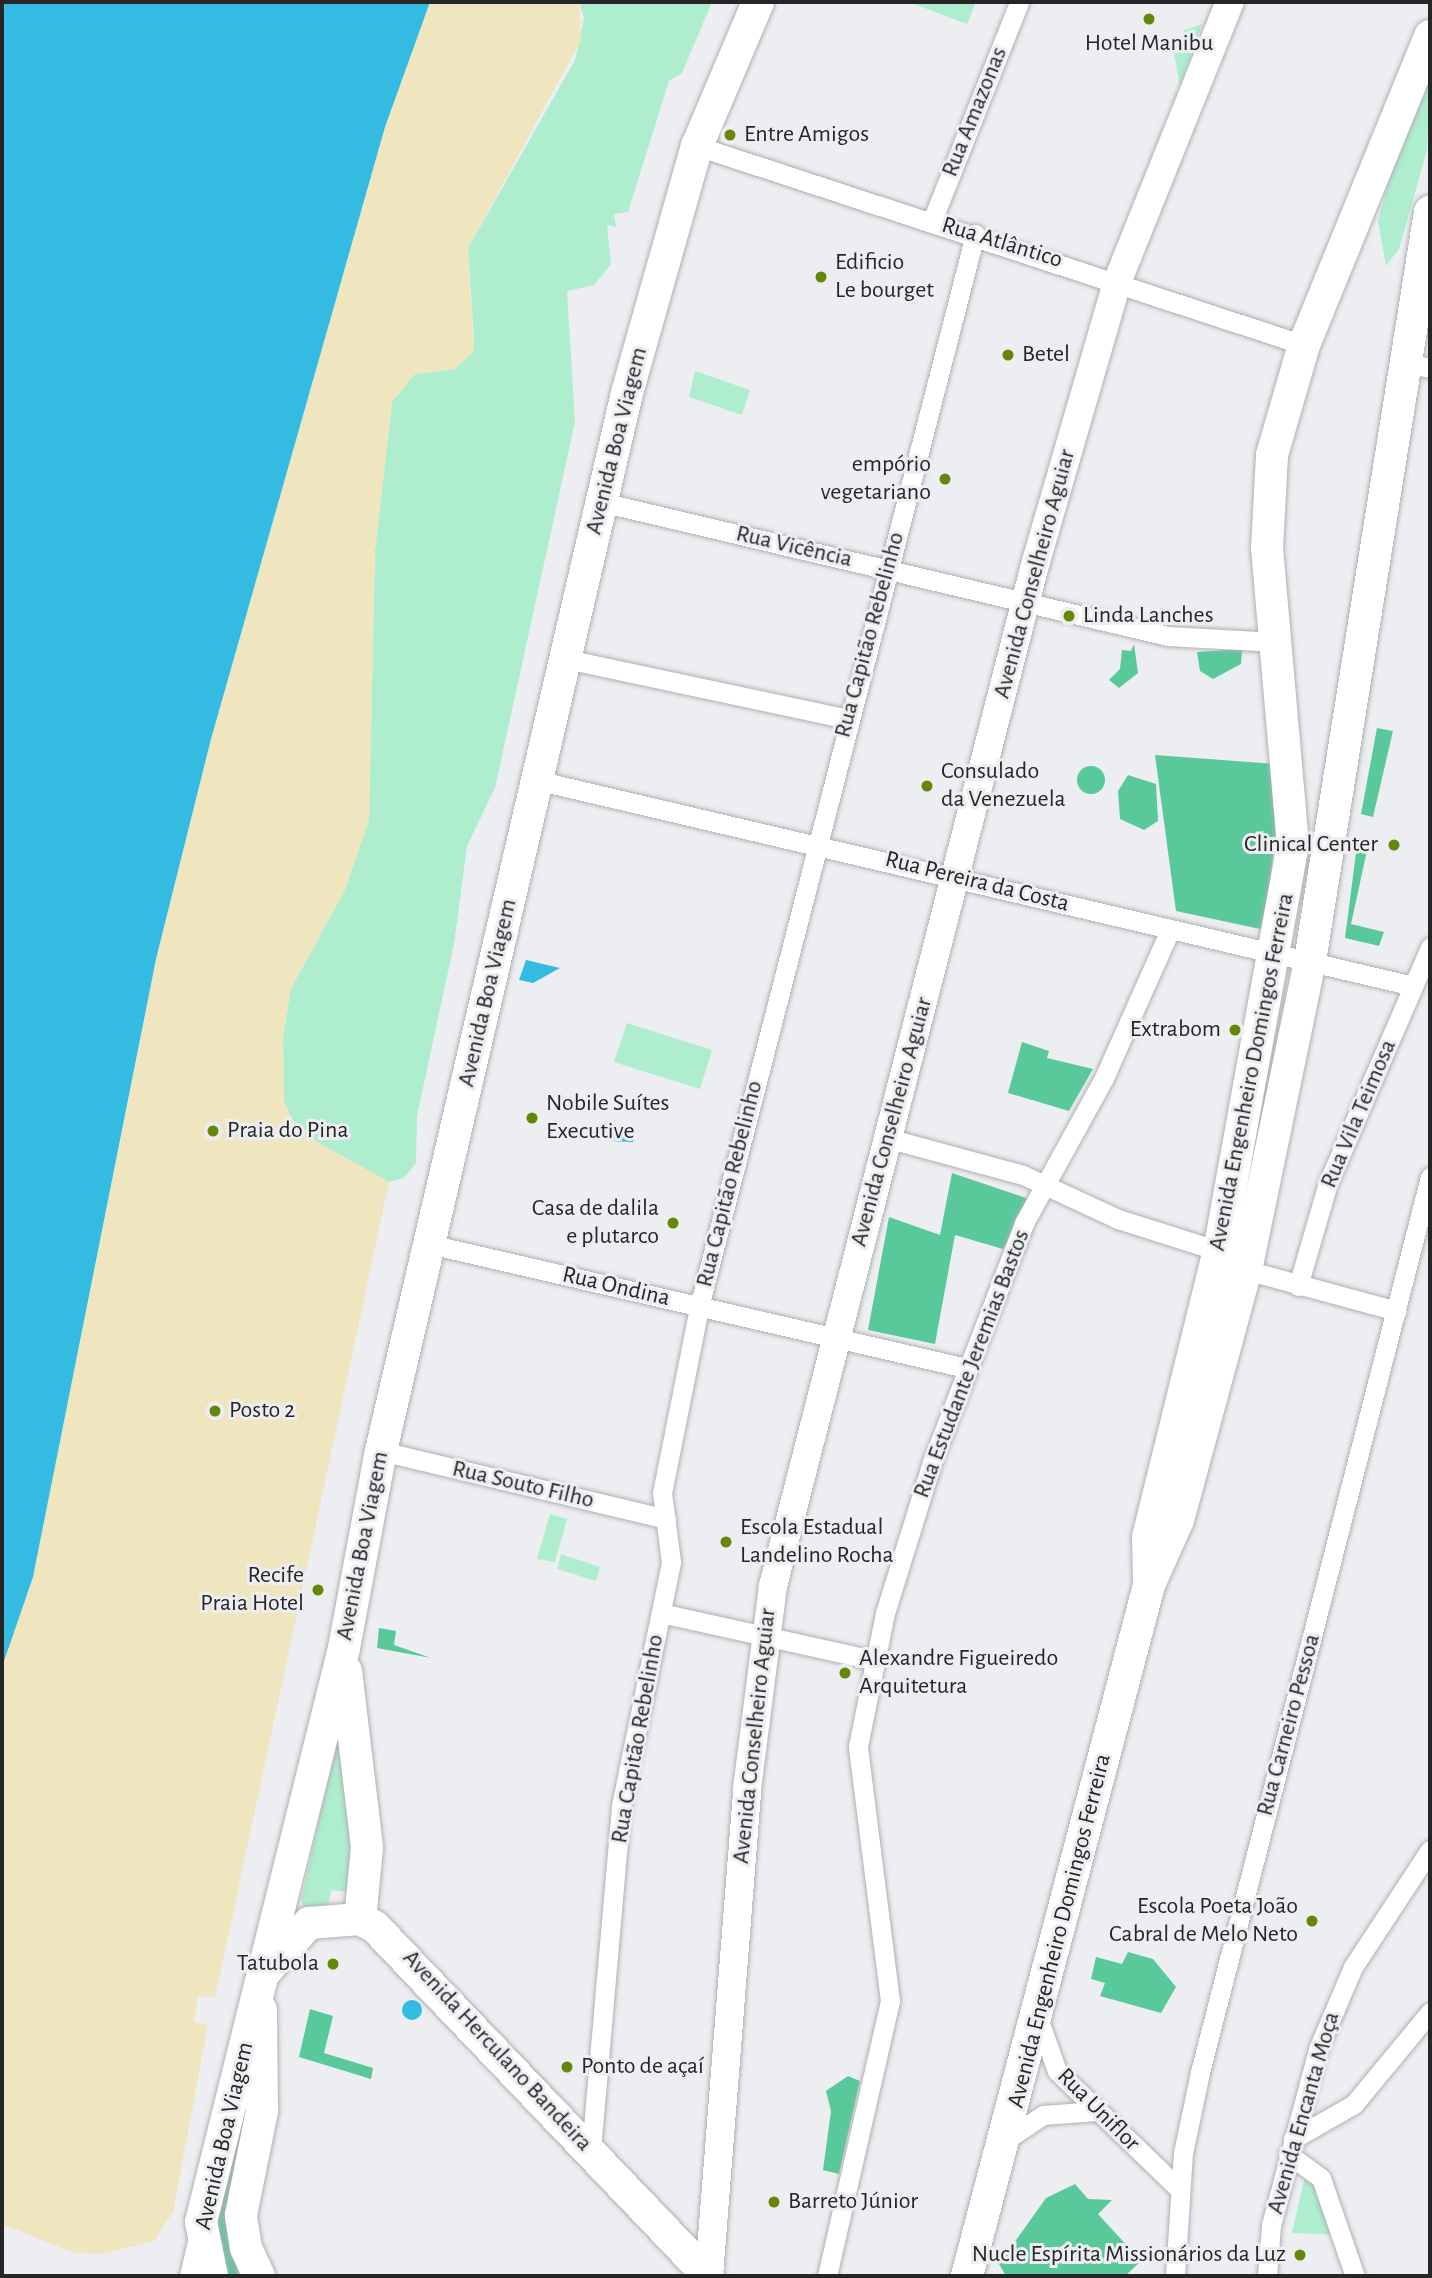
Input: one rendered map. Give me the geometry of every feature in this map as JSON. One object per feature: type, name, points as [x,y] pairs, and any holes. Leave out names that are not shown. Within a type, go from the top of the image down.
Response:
[{"type":"main road","name":"Avenida Boa Viagem","points":[[259,2276],[246,2248],[242,2216],[262,2110],[263,1956],[344,1648],[381,1451],[540,781],[601,502],[698,146],[758,2]]},
{"type":"main road","name":"Avenida Conselheiro Aguiar","points":[[710,2269],[762,1638],[887,1138],[958,875],[1026,603],[1118,280],[1230,2]]},
{"type":"main road","name":"Avenida Engenheiro Domingos Ferreira","points":[[1149,1585],[1154,1513],[1219,1251],[1277,954],[1294,801],[1267,548],[1272,455],[1304,345],[1430,36]]},
{"type":"main road","name":"Avenida Engenheiro Domingos Ferreira","points":[[967,2276],[1007,2139],[1149,1585],[1178,1520],[1246,1270],[1310,961],[1418,366],[1430,212]]},
{"type":"main road","points":[[262,1984],[309,1923],[360,1919],[368,1849],[344,1648]]},
{"type":"main road","name":"Avenida Herculano Bandeira","points":[[360,1919],[392,1941],[591,2150],[710,2269],[733,2276]]},
{"type":"main road","name":"Avenida Boa Viagem","points":[[212,2276],[200,2226],[262,1984]]},
{"type":"street","name":"Rua Amazonas","points":[[932,221],[1018,2]]},
{"type":"street","name":"Rua Atlântico","points":[[698,146],[1118,280],[1304,345]]},
{"type":"street","name":"Rua Capitão Rebelinho","points":[[591,2150],[621,1807],[673,1545],[662,1493],[699,1307],[815,844],[975,234]]},
{"type":"street","name":"Rua Vicência","points":[[601,502],[1168,636],[1276,642]]},
{"type":"street","points":[[566,659],[848,719]]},
{"type":"street","name":"Rua Pereira da Costa","points":[[540,781],[958,875],[1170,930],[1413,986]]},
{"type":"street","name":"Rua Estudante Jeremias Bastos","points":[[827,2276],[890,2001],[858,1746],[873,1660],[966,1368],[1024,1223],[1047,1184],[1170,930]]},
{"type":"street","name":"Rua Vila Teimosa","points":[[1298,1286],[1328,1183],[1430,947]]},
{"type":"street","points":[[887,1138],[1047,1184],[1118,1219],[1219,1251]]},
{"type":"street","name":"Rua Carneiro Pessoa","points":[[1175,2276],[1179,2189],[1200,2072],[1430,1177]]},
{"type":"street","name":"Rua Ondina","points":[[429,1244],[966,1368]]},
{"type":"street","points":[[1246,1270],[1397,1311]]},
{"type":"street","name":"Rua Souto Filho","points":[[381,1451],[666,1519]]},
{"type":"street","points":[[661,1613],[762,1638],[873,1660]]},
{"type":"street","name":"Avenida Encanta Moça","points":[[1267,2276],[1291,2146],[1318,2049],[1353,1967],[1430,1851]]},
{"type":"street","points":[[1355,2276],[1321,2178],[1291,2146],[1354,2104],[1430,2012]]},
{"type":"street","name":"Rua Uniflor","points":[[1038,2018],[1052,2064],[1096,2112],[1179,2189]]},
{"type":"street","points":[[1007,2139],[1043,2115],[1096,2112]]},
{"type":"street","points":[[190,2276],[200,2226]]},
{"type":"green space","points":[[579,2],[712,2],[682,73],[669,81],[628,212],[614,214],[616,227],[607,225],[611,264],[594,285],[567,291],[575,422],[495,788],[467,846],[454,944],[417,1116],[416,1163],[404,1178],[389,1182],[317,1142],[292,1119],[284,1102],[283,1037],[291,988],[344,892],[369,820],[375,550],[392,402],[415,374],[455,369],[474,340],[468,248],[575,60],[584,18]]},
{"type":"green space","points":[[909,2],[976,2],[967,24]]},
{"type":"green space","points":[[1202,24],[1180,86],[1174,53],[1185,30]]},
{"type":"green space","points":[[1430,68],[1427,150],[1399,249],[1386,266],[1378,221],[1400,141]]},
{"type":"green space","points":[[695,371],[750,390],[742,415],[689,397]]},
{"type":"green space","points":[[1134,644],[1138,673],[1119,688],[1109,680],[1120,669],[1122,650],[1131,651]]},
{"type":"green space","points":[[1242,649],[1241,664],[1213,679],[1200,671],[1197,652]]},
{"type":"green space","points":[[1377,728],[1393,731],[1373,817],[1361,814]]},
{"type":"green space","points":[[1155,755],[1274,764],[1278,810],[1265,930],[1176,911]]},
{"type":"green space","points":[[1091,766],[1101,770],[1105,780],[1101,790],[1091,794],[1081,790],[1077,780],[1081,770]]},
{"type":"green space","points":[[1128,775],[1156,784],[1158,821],[1144,830],[1120,819],[1118,791]]},
{"type":"green space","points":[[1357,845],[1368,846],[1351,924],[1384,932],[1379,946],[1345,938]]},
{"type":"green space","points":[[627,1023],[712,1050],[700,1089],[614,1062]]},
{"type":"green space","points":[[1022,1042],[1049,1051],[1047,1058],[1093,1069],[1069,1111],[1008,1093]]},
{"type":"green space","points":[[952,1173],[1029,1199],[1003,1249],[955,1235],[935,1344],[868,1330],[889,1217],[940,1235]]},
{"type":"green space","points":[[550,1514],[567,1519],[555,1562],[537,1559]]},
{"type":"green space","points":[[561,1554],[600,1567],[596,1581],[557,1569]]},
{"type":"green space","points":[[379,1628],[396,1631],[394,1645],[431,1658],[377,1648]]},
{"type":"green space","points":[[345,1702],[359,1893],[331,1890],[327,1912],[304,1908],[301,1901]]},
{"type":"green space","points":[[1128,1952],[1153,1959],[1176,1987],[1161,2013],[1100,1996],[1105,1983],[1091,1979],[1096,1957],[1122,1964]]},
{"type":"green space","points":[[310,2009],[333,2016],[324,2053],[373,2068],[371,2079],[299,2057]]},
{"type":"green space","points":[[253,2062],[250,2116],[226,2219],[239,2276],[226,2276],[214,2226]]},
{"type":"green space","points":[[848,2076],[860,2081],[839,2174],[823,2170],[831,2111],[826,2091]]},
{"type":"green space","points":[[1307,2167],[1344,2235],[1292,2233]]},
{"type":"green space","points":[[1075,2184],[1088,2199],[1112,2200],[1098,2214],[1141,2261],[1125,2276],[1006,2276],[999,2264],[1046,2198]]},
{"type":"sand","name":"Praia do Pina","points":[[430,2],[579,2],[581,40],[468,248],[474,351],[455,369],[415,374],[392,402],[375,550],[369,820],[344,892],[291,988],[283,1037],[284,1102],[292,1119],[317,1142],[389,1182],[215,1998],[198,1996],[194,2022],[208,2025],[173,2212],[154,2241],[101,2254],[74,2253],[2,2224],[2,1667],[33,1577],[156,959],[211,739],[385,127]]},
{"type":"water","points":[[2,2],[430,2],[385,127],[211,739],[156,959],[33,1577],[2,1667]]},
{"type":"water","points":[[526,960],[560,968],[533,983],[519,980]]},
{"type":"water","points":[[599,1124],[635,1135],[633,1142],[609,1141]]},
{"type":"water","points":[[412,2000],[419,2003],[422,2010],[419,2017],[412,2020],[405,2017],[402,2010],[405,2003]]},
{"type":"place","name":"Hotel Manibu","points":[[1149,19]]},
{"type":"place","name":"Entre Amigos","points":[[730,135]]},
{"type":"place","name":"Edificio Le bourget","points":[[821,277]]},
{"type":"place","name":"Betel","points":[[1008,355]]},
{"type":"place","name":"empório vegetariano","points":[[945,479]]},
{"type":"place","name":"Linda Lanches","points":[[1069,616]]},
{"type":"place","name":"Consulado da Venezuela","points":[[927,786]]},
{"type":"place","name":"Clinical Center","points":[[1394,845]]},
{"type":"place","name":"Extrabom","points":[[1235,1030]]},
{"type":"place","name":"Nobile Suítes Executive","points":[[532,1118]]},
{"type":"place","name":"Praia do Pina","points":[[213,1131]]},
{"type":"place","name":"Casa de dalila e plutarco","points":[[673,1223]]},
{"type":"place","name":"Posto 2","points":[[215,1411]]},
{"type":"place","name":"Escola Estadual Landelino Rocha","points":[[726,1542]]},
{"type":"place","name":"Recife Praia Hotel","points":[[318,1590]]},
{"type":"place","name":"Alexandre Figueiredo Arquitetura","points":[[845,1673]]},
{"type":"place","name":"Escola Poeta João Cabral de Melo Neto","points":[[1312,1921]]},
{"type":"place","name":"Tatubola","points":[[333,1964]]},
{"type":"place","name":"Ponto de açaí","points":[[567,2067]]},
{"type":"place","name":"Barreto Júnior","points":[[774,2202]]},
{"type":"place","name":"Nucle Espírita Missionários da Luz","points":[[1300,2255]]}]
